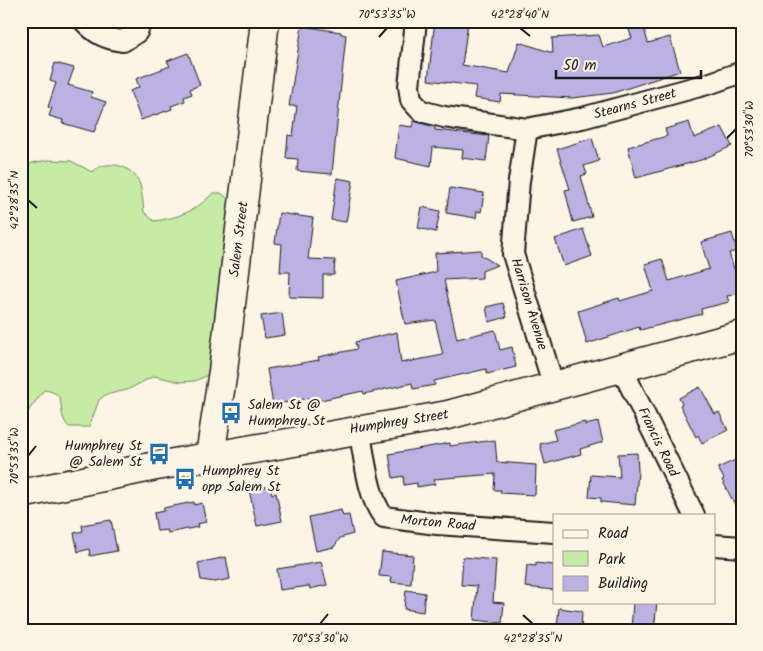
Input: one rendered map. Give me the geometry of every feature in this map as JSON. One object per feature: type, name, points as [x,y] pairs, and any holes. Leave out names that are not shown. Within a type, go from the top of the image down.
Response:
[{"type":"main road","name":"Salem Street","points":[[210,456],[226,352],[265,21]]},
{"type":"main road","name":"Humphrey Street","points":[[21,494],[210,456],[448,415],[742,335]]},
{"type":"street","points":[[84,21],[93,31],[107,39],[123,41],[137,32],[140,21]]},
{"type":"street","points":[[416,21],[409,86],[411,100],[421,111],[444,117],[526,129]]},
{"type":"street","name":"Stearns Street","points":[[526,129],[592,115],[711,83],[742,72]]},
{"type":"street","name":"Harrison Avenue","points":[[526,129],[519,181],[513,254],[554,387]]},
{"type":"street","name":"Francis Road","points":[[622,369],[694,514]]},
{"type":"street","name":"Morton Road","points":[[359,429],[372,492],[378,510],[384,517],[437,524],[553,532]]},
{"type":"street","points":[[716,545],[742,547]]},
{"type":"green space","points":[[48,160],[71,161],[92,172],[105,165],[126,168],[137,178],[141,188],[144,212],[154,221],[186,213],[200,205],[213,193],[221,193],[232,202],[213,365],[208,375],[195,381],[181,382],[154,376],[127,390],[105,395],[99,400],[89,427],[69,427],[63,415],[60,399],[52,392],[44,390],[21,421],[21,170],[32,163]]},
{"type":"building","points":[[435,21],[468,23],[462,65],[509,73],[519,42],[553,53],[552,38],[599,35],[603,47],[632,38],[626,21],[642,21],[648,43],[670,37],[680,71],[613,93],[572,98],[501,94],[500,102],[474,98],[476,86],[428,80]]},
{"type":"building","points":[[302,26],[341,32],[341,34],[346,35],[332,174],[297,171],[298,159],[286,158],[288,135],[293,136],[297,106],[289,106]]},
{"type":"building","points":[[188,53],[200,85],[190,89],[192,94],[184,97],[185,101],[171,106],[172,109],[141,120],[130,91],[139,87],[136,79],[170,66],[167,61]]},
{"type":"building","points":[[55,63],[74,68],[68,85],[92,92],[91,97],[106,102],[94,132],[62,123],[63,120],[49,116],[52,108],[48,107],[56,83],[50,81]]},
{"type":"building","points":[[413,121],[435,127],[435,130],[489,136],[486,161],[462,158],[463,150],[433,147],[431,166],[395,158],[399,125],[412,127]]},
{"type":"building","points":[[689,122],[694,138],[722,127],[732,146],[701,160],[636,178],[628,147],[667,136],[665,129]]},
{"type":"building","points":[[592,138],[599,161],[584,166],[587,174],[581,176],[592,217],[573,222],[565,190],[570,189],[557,149]]},
{"type":"building","points":[[337,178],[353,181],[346,222],[331,220]]},
{"type":"building","points":[[450,188],[484,193],[481,212],[477,211],[476,218],[446,213]]},
{"type":"building","points":[[422,207],[440,211],[436,232],[418,228]]},
{"type":"building","points":[[279,213],[313,218],[308,259],[335,260],[334,275],[323,275],[323,298],[289,297],[290,272],[280,272],[282,244],[275,243]]},
{"type":"building","points":[[583,229],[592,256],[564,266],[555,239]]},
{"type":"building","points":[[732,233],[737,251],[729,253],[742,293],[727,296],[729,302],[701,309],[702,314],[640,330],[639,327],[587,344],[578,311],[619,298],[620,301],[653,291],[645,264],[662,259],[669,281],[709,269],[701,242]]},
{"type":"building","points":[[481,250],[481,255],[497,265],[482,271],[482,278],[444,280],[457,339],[495,330],[500,350],[512,347],[516,367],[487,374],[486,369],[434,381],[435,385],[413,389],[412,383],[364,394],[363,391],[316,401],[315,397],[273,405],[267,369],[319,360],[318,357],[357,349],[355,342],[397,332],[401,363],[443,355],[435,320],[405,324],[396,281],[436,272],[435,253]]},
{"type":"building","points":[[503,303],[507,317],[489,322],[486,307]]},
{"type":"building","points":[[282,313],[285,335],[265,338],[261,316]]},
{"type":"building","points":[[700,387],[715,414],[719,412],[728,430],[702,443],[698,435],[696,437],[680,405],[682,404],[679,398]]},
{"type":"building","points":[[585,422],[585,425],[598,422],[603,442],[580,449],[581,454],[545,464],[540,444],[556,440],[553,430]]},
{"type":"building","points":[[495,440],[497,462],[536,465],[535,495],[500,493],[501,490],[494,490],[495,474],[434,479],[435,484],[417,487],[417,483],[404,485],[403,476],[393,478],[389,454],[450,443],[450,446]]},
{"type":"building","points":[[637,453],[638,472],[635,505],[601,502],[601,498],[589,497],[591,475],[620,477],[618,454]]},
{"type":"building","points":[[742,457],[742,518],[722,480],[724,479],[718,468]]},
{"type":"building","points":[[270,486],[272,494],[276,493],[282,521],[257,526],[249,490]]},
{"type":"building","points":[[194,502],[194,505],[202,503],[206,522],[197,524],[198,527],[168,533],[167,530],[157,531],[154,513],[164,511],[163,508]]},
{"type":"building","points":[[341,510],[343,516],[349,515],[353,534],[340,538],[334,547],[316,551],[309,517]]},
{"type":"building","points":[[111,520],[117,551],[90,556],[89,549],[78,552],[74,533],[83,531],[82,525]]},
{"type":"building","points":[[382,552],[413,555],[411,584],[391,582],[392,577],[379,576]]},
{"type":"building","points":[[226,557],[230,579],[215,582],[201,580],[198,563]]},
{"type":"building","points":[[463,557],[496,560],[493,602],[504,603],[502,623],[474,620],[477,586],[461,585]]},
{"type":"building","points":[[321,562],[327,585],[310,589],[309,586],[280,590],[277,569]]},
{"type":"building","points":[[536,563],[553,565],[553,590],[525,587],[527,565],[536,566]]},
{"type":"building","points":[[406,590],[425,593],[423,612],[404,609]]},
{"type":"building","points":[[633,604],[657,604],[654,630],[631,630]]},
{"type":"building","points":[[559,608],[582,611],[581,630],[557,627]]},
{"type":"place","name":"Salem St @ Humphrey St","points":[[231,413]]},
{"type":"place","name":"Humphrey St @ Salem St","points":[[159,454]]},
{"type":"place","name":"Humphrey St opp Salem St","points":[[185,479]]}]
